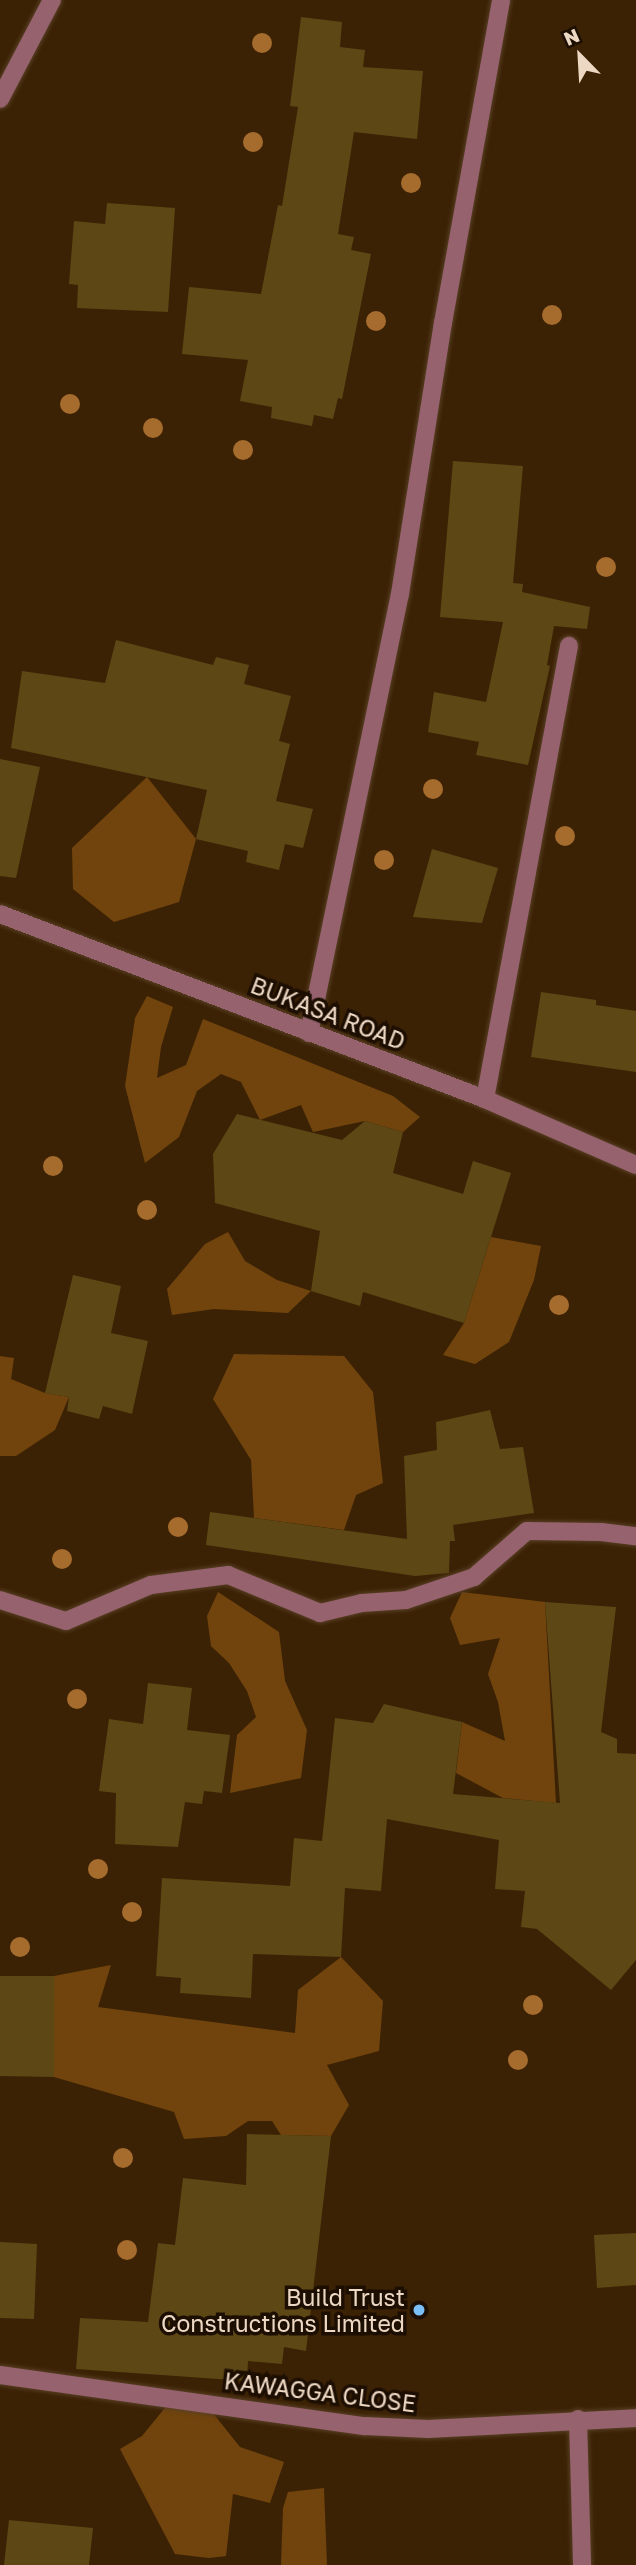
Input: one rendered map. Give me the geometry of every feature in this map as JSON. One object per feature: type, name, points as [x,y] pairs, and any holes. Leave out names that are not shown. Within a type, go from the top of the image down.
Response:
[{"type":"street","points":[[0,99],[52,0]]},
{"type":"street","points":[[309,1033],[400,594],[443,323],[501,0]]},
{"type":"street","points":[[485,1100],[569,646]]},
{"type":"street","name":"BUKASA ROAD","points":[[0,914],[485,1100],[636,1165]]},
{"type":"street","points":[[0,1600],[66,1621],[151,1585],[228,1575],[320,1613],[362,1603],[405,1600],[474,1577],[527,1531],[601,1532],[636,1536]]},
{"type":"street","points":[[0,2393],[2,2375]]},
{"type":"street","name":"KAWAGGA CLOSE","points":[[2,2375],[365,2426],[428,2429],[636,2418]]},
{"type":"street","points":[[578,2419],[582,2565]]},
{"type":"shaded area","points":[[147,777],[196,839],[179,902],[114,922],[73,889],[72,848]]},
{"type":"shaded area","points":[[147,996],[173,1007],[161,1047],[157,1078],[186,1065],[203,1019],[393,1096],[420,1117],[403,1132],[365,1121],[313,1132],[301,1105],[260,1120],[241,1082],[221,1074],[197,1091],[179,1137],[145,1163],[125,1086],[135,1018]]},
{"type":"shaded area","points":[[228,1232],[245,1261],[277,1280],[311,1291],[288,1313],[214,1309],[172,1315],[167,1289],[205,1244]]},
{"type":"shaded area","points":[[491,1237],[541,1246],[534,1280],[509,1342],[475,1364],[443,1355],[464,1323]]},
{"type":"shaded area","points":[[234,1354],[344,1356],[373,1392],[383,1483],[356,1495],[344,1530],[254,1518],[251,1460],[213,1399]]},
{"type":"shaded area","points":[[0,1356],[14,1358],[11,1379],[45,1393],[69,1397],[55,1430],[16,1456],[0,1456]]},
{"type":"shaded area","points":[[218,1592],[279,1632],[285,1681],[307,1730],[301,1778],[230,1793],[237,1735],[256,1717],[247,1691],[229,1663],[211,1646],[207,1616]]},
{"type":"shaded area","points":[[462,1592],[545,1602],[556,1803],[503,1798],[456,1773],[462,1722],[505,1741],[498,1702],[488,1674],[500,1638],[460,1645],[450,1618]]},
{"type":"shaded area","points":[[341,1957],[383,2001],[379,2051],[327,2065],[349,2105],[331,2136],[281,2135],[272,2121],[248,2121],[226,2136],[184,2139],[174,2112],[54,2077],[54,1976],[111,1965],[98,2007],[295,2033],[298,1990]]},
{"type":"shaded area","points":[[173,2398],[204,2402],[240,2447],[284,2462],[270,2503],[233,2494],[226,2556],[209,2558],[175,2554],[120,2449],[142,2436]]},
{"type":"shaded area","points":[[324,2488],[327,2565],[281,2565],[283,2508],[288,2492]]},
{"type":"building","points":[[301,17],[342,22],[340,47],[365,50],[363,67],[423,71],[417,139],[354,132],[338,234],[354,237],[351,250],[371,254],[342,399],[338,398],[333,419],[314,415],[312,426],[271,418],[272,407],[240,401],[248,360],[182,354],[189,287],[261,294],[278,205],[282,206],[298,107],[290,106]]},
{"type":"building","points":[[107,203],[175,208],[168,312],[77,308],[78,285],[69,284],[74,221],[105,224]]},
{"type":"building","points":[[453,461],[523,466],[513,583],[523,584],[522,592],[590,607],[587,629],[554,626],[547,665],[550,666],[528,765],[476,755],[479,742],[428,732],[434,692],[486,702],[503,622],[440,617]]},
{"type":"building","points":[[116,640],[213,665],[216,657],[249,665],[244,684],[291,696],[279,741],[290,744],[276,801],[313,809],[303,848],[285,844],[279,870],[246,862],[248,851],[196,839],[207,790],[11,748],[22,671],[105,683]]},
{"type":"building","points":[[0,759],[40,767],[16,878],[0,876]]},
{"type":"building","points":[[432,849],[498,868],[482,923],[413,917]]},
{"type":"building","points":[[541,992],[596,1000],[596,1005],[636,1011],[636,1072],[531,1057]]},
{"type":"building","points":[[237,1114],[342,1140],[365,1121],[403,1132],[393,1173],[463,1194],[473,1161],[511,1173],[464,1323],[363,1292],[360,1306],[311,1291],[320,1231],[215,1203],[213,1154]]},
{"type":"building","points":[[73,1275],[121,1286],[111,1333],[148,1341],[132,1414],[103,1406],[99,1419],[67,1411],[69,1397],[45,1393]]},
{"type":"building","points":[[490,1410],[500,1449],[523,1447],[534,1513],[453,1525],[455,1541],[450,1541],[449,1573],[415,1576],[206,1545],[210,1512],[407,1539],[404,1456],[437,1450],[436,1422]]},
{"type":"building","points":[[545,1602],[616,1607],[601,1732],[617,1739],[617,1753],[636,1754],[636,1960],[611,1990],[537,1929],[521,1927],[525,1891],[495,1889],[499,1840],[387,1819],[381,1891],[345,1888],[341,1957],[253,1954],[251,1998],[180,1993],[181,1978],[156,1976],[162,1878],[290,1886],[294,1838],[322,1841],[335,1718],[373,1723],[384,1704],[462,1722],[453,1794],[560,1803]]},
{"type":"building","points":[[148,1683],[192,1688],[187,1730],[230,1735],[222,1793],[204,1791],[202,1804],[185,1802],[178,1847],[115,1844],[116,1793],[99,1791],[109,1719],[143,1724]]},
{"type":"building","points":[[0,1976],[54,1976],[54,2077],[0,2076]]},
{"type":"building","points":[[247,2134],[331,2136],[306,2351],[284,2347],[282,2364],[248,2361],[247,2381],[76,2369],[80,2318],[148,2322],[158,2243],[175,2245],[183,2178],[246,2185]]},
{"type":"building","points":[[636,2233],[636,2285],[597,2288],[594,2235]]},
{"type":"building","points":[[0,2242],[37,2244],[34,2319],[0,2318]]},
{"type":"building","points":[[9,2520],[93,2528],[89,2565],[4,2565]]},
{"type":"place","name":"Build Trust Constructions Limited","points":[[419,2310]]}]
